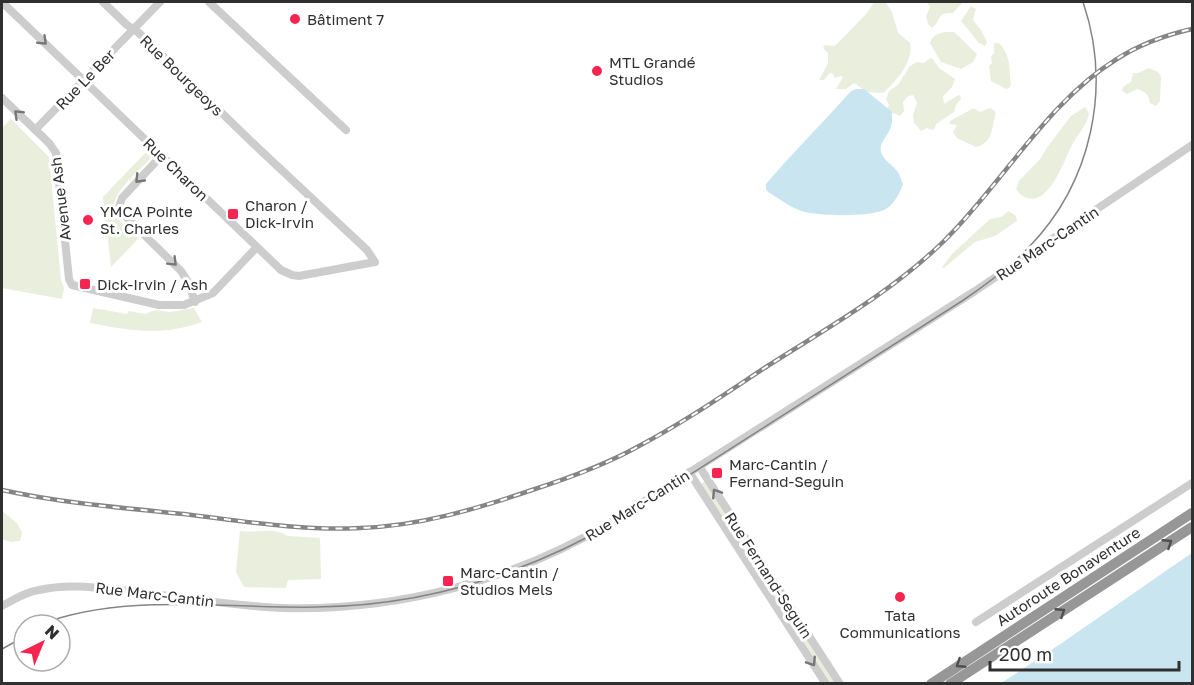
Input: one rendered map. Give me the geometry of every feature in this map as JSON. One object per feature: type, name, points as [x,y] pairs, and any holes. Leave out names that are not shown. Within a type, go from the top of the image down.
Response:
[{"type":"highway","name":"Autoroute Bonaventure","points":[[931,684],[1192,513]]},
{"type":"highway","name":"Autoroute Bonaventure","points":[[950,684],[1192,527]]},
{"type":"highway","points":[[960,684],[987,661]]},
{"type":"street","name":"Rue Charon","points":[[2,2],[281,270],[292,275],[308,275],[375,262]]},
{"type":"street","name":"Rue Bourgeoys","points":[[103,2],[367,250],[375,262]]},
{"type":"street","name":"Rue Le Ber","points":[[35,130],[160,2]]},
{"type":"street","points":[[209,2],[346,130]]},
{"type":"street","name":"Avenue Ash","points":[[2,98],[51,146],[57,156],[69,279],[72,285],[163,306],[179,306],[195,302]]},
{"type":"street","name":"Rue Marc-Cantin","points":[[2,606],[34,591],[71,586],[281,608],[353,606],[415,597],[489,578],[554,553],[610,523],[975,291],[1192,145]]},
{"type":"street","points":[[162,155],[122,198],[120,209],[181,271],[188,282],[195,302],[217,289],[257,247]]},
{"type":"street","name":"Rue Fernand-Seguin","points":[[699,466],[840,684]]},
{"type":"street","name":"Rue Fernand-Seguin","points":[[689,472],[826,684]]},
{"type":"street","points":[[976,622],[1192,483]]},
{"type":"green space","points":[[874,2],[887,2],[898,33],[910,43],[911,50],[903,71],[883,93],[867,92],[854,83],[846,89],[836,89],[843,77],[835,78],[832,73],[824,80],[819,80],[828,63],[828,53],[823,48],[825,45],[834,46],[838,43],[867,13]]},
{"type":"green space","points":[[927,2],[963,2],[953,13],[942,15],[932,28],[926,16],[930,7]]},
{"type":"green space","points":[[971,6],[976,9],[973,20],[987,42],[985,46],[979,43],[961,21]]},
{"type":"green space","points":[[954,32],[977,54],[973,62],[961,69],[941,62],[930,43],[936,35]]},
{"type":"green space","points":[[994,43],[999,43],[1008,57],[1011,85],[1006,89],[991,81],[989,66],[992,63]]},
{"type":"green space","points":[[930,58],[939,68],[955,79],[952,87],[943,96],[944,104],[960,95],[961,99],[954,112],[936,124],[933,130],[927,128],[921,131],[914,123],[913,115],[917,103],[913,95],[908,96],[903,102],[904,111],[900,116],[891,114],[887,109],[889,105],[886,99],[889,91],[898,85],[910,66],[917,62],[924,63]]},
{"type":"green space","points":[[1149,68],[1161,76],[1160,101],[1156,106],[1150,103],[1148,96],[1142,91],[1137,89],[1127,94],[1122,91],[1123,87],[1131,82],[1133,73]]},
{"type":"green space","points":[[1085,107],[1089,113],[1087,121],[1055,180],[1043,195],[1027,198],[1022,195],[1016,189],[1019,181],[1041,158],[1071,116]]},
{"type":"green space","points":[[990,108],[995,111],[995,117],[986,142],[976,147],[957,138],[953,132],[957,125],[950,124],[950,121],[972,109],[980,112]]},
{"type":"green space","points":[[11,119],[49,157],[61,280],[64,288],[62,299],[2,288],[2,128]]},
{"type":"green space","points":[[145,153],[151,156],[150,159],[125,184],[114,206],[115,213],[120,220],[139,238],[111,267],[103,197]]},
{"type":"green space","points":[[1009,211],[1016,216],[1017,221],[995,236],[975,242],[944,268],[942,267],[952,254],[990,219],[1001,217]]},
{"type":"green space","points":[[93,308],[127,314],[129,311],[145,314],[155,310],[170,312],[194,308],[202,322],[160,331],[119,328],[90,323]]},
{"type":"green space","points":[[705,481],[760,567],[756,569],[701,484]]},
{"type":"green space","points":[[2,511],[17,523],[22,533],[20,541],[11,542],[2,539]]},
{"type":"green space","points":[[240,531],[271,531],[288,536],[320,538],[321,579],[288,580],[286,588],[244,587],[236,572]]},
{"type":"green space","points":[[769,581],[836,683],[830,683],[766,583]]},
{"type":"water","points":[[864,89],[891,111],[892,125],[882,143],[881,152],[898,172],[903,184],[893,202],[884,210],[877,212],[857,215],[822,214],[800,211],[768,192],[766,184],[851,91]]},
{"type":"water","points":[[1192,553],[1192,683],[1001,683],[1049,651]]},
{"type":"tram line","points":[[72,615],[140,605],[317,607],[397,601],[474,583],[511,571],[548,556],[619,520],[962,301],[997,276],[1029,247],[1051,221],[1068,193],[1081,163],[1090,132],[1095,100],[1096,67],[1092,34],[1083,2]]},
{"type":"tram line","points":[[2,649],[12,644]]},
{"type":"railway","points":[[2,490],[69,502],[272,525],[338,529],[382,527],[448,515],[511,497],[587,471],[672,428],[903,277],[965,219],[1047,120],[1092,77],[1117,59],[1144,44],[1192,29]]},
{"type":"place","name":"Bâtiment 7","points":[[295,19]]},
{"type":"place","name":"MTL Grandé Studios","points":[[597,71]]},
{"type":"place","name":"Charon / Dick-Irvin","points":[[233,214]]},
{"type":"place","name":"YMCA Pointe St. Charles","points":[[88,220]]},
{"type":"place","name":"Dick-Irvin / Ash","points":[[85,284]]},
{"type":"place","name":"Marc-Cantin / Fernand-Seguin","points":[[717,473]]},
{"type":"place","name":"Marc-Cantin / Studios Mels","points":[[448,581]]},
{"type":"place","name":"Tata Communications","points":[[900,597]]}]
